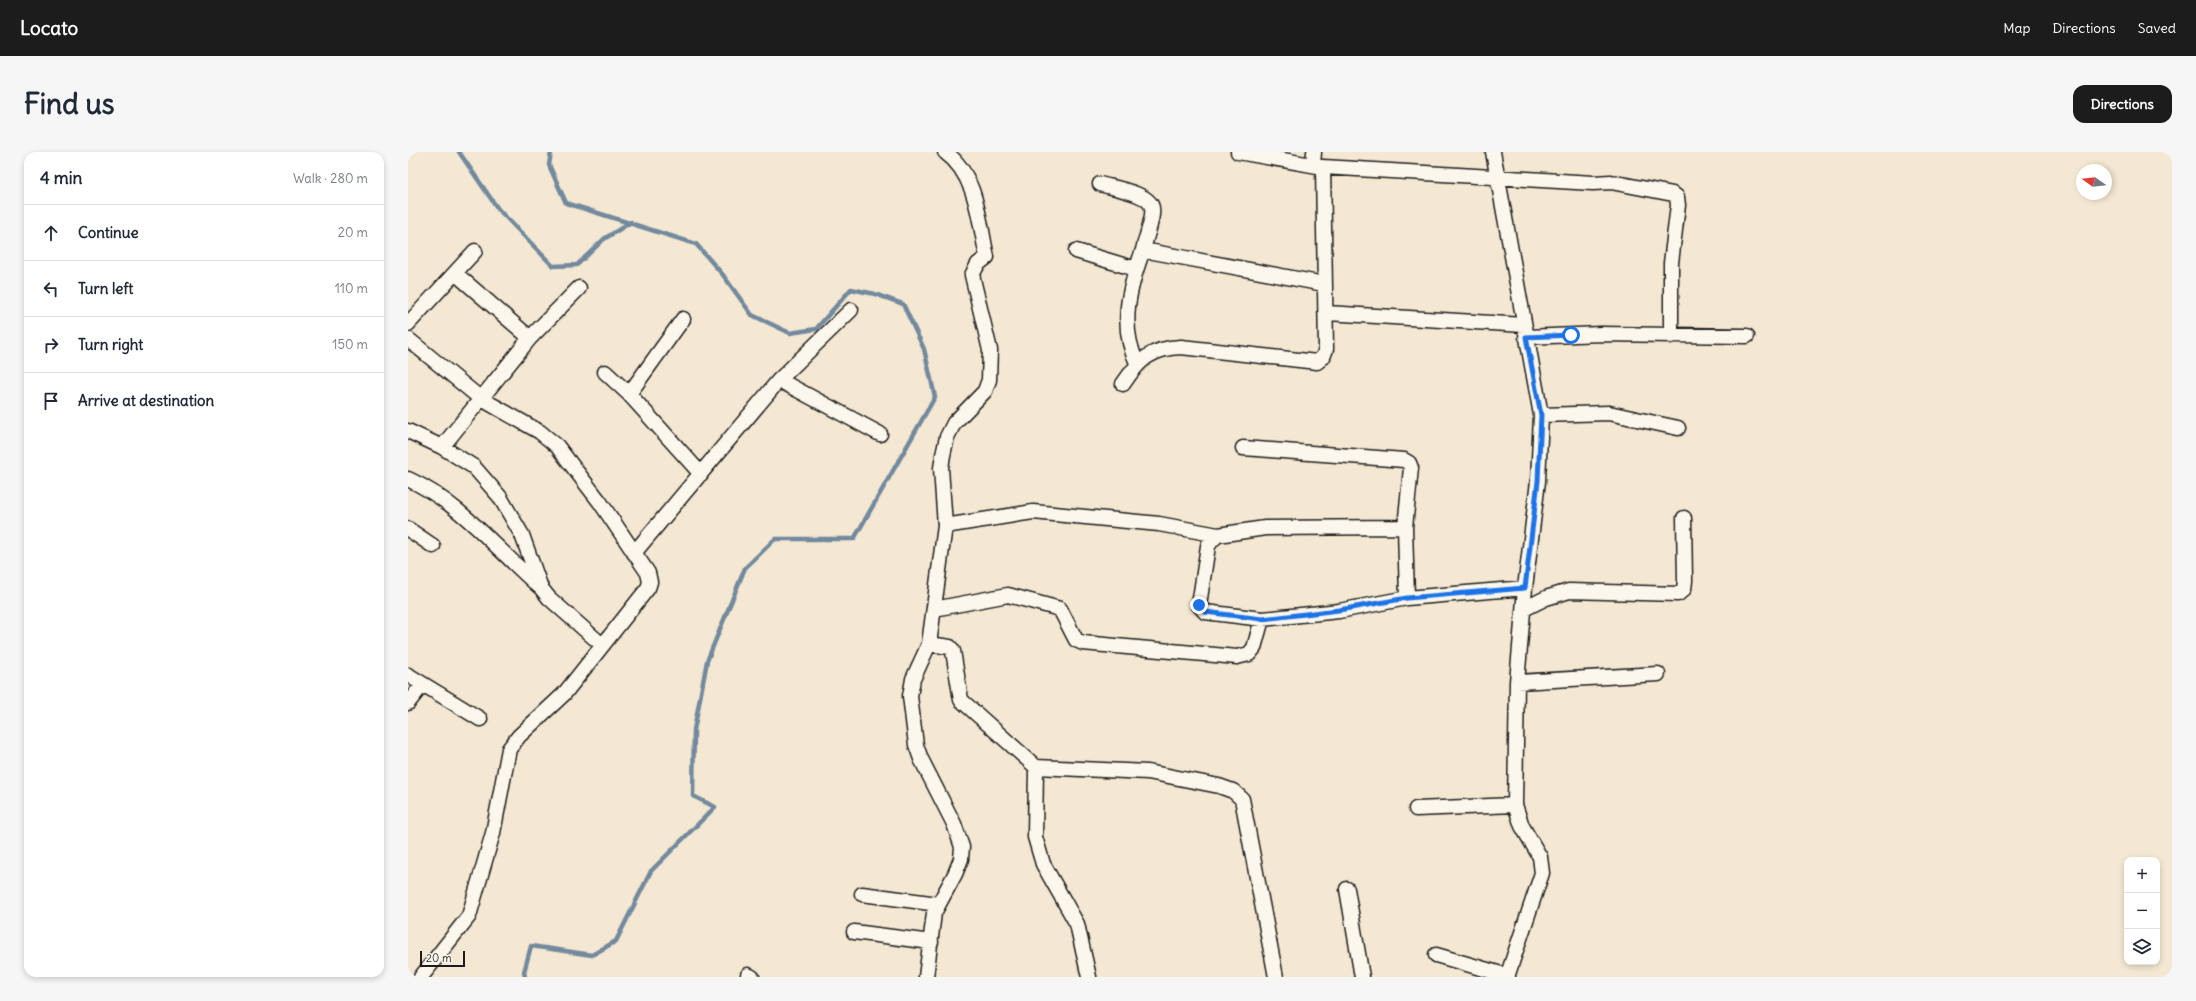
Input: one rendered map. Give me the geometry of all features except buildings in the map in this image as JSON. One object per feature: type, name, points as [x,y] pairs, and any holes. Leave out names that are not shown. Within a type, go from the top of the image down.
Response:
[{"type":"street","points":[[926,977],[934,913],[955,874],[961,859],[962,847],[954,824],[921,759],[914,732],[910,696],[913,679],[929,644],[934,609],[945,526],[941,468],[944,449],[947,437],[954,423],[985,391],[989,380],[990,350],[972,275],[978,264],[987,257],[971,188],[963,170],[955,159],[946,152]]},
{"type":"street","points":[[1238,152],[1317,161],[1497,176],[1593,183],[1611,182],[1673,194],[1678,197],[1671,263],[1671,336]]},
{"type":"street","points":[[1436,955],[1508,976],[1542,873],[1540,857],[1522,826],[1515,805],[1517,682],[1525,588],[1538,481],[1541,415],[1493,152]]},
{"type":"street","points":[[1123,384],[1137,363],[1159,350],[1181,347],[1316,362],[1324,357],[1326,349],[1327,313],[1317,161]]},
{"type":"street","points":[[1100,184],[1143,196],[1150,202],[1153,209],[1127,305],[1127,328],[1132,353],[1137,363]]},
{"type":"street","points":[[1143,250],[1324,284]]},
{"type":"street","points":[[408,324],[475,251]]},
{"type":"street","points":[[1076,252],[1136,270]]},
{"type":"street","points":[[455,273],[530,338]]},
{"type":"street","points":[[442,447],[480,398],[530,338],[579,288]]},
{"type":"street","points":[[634,553],[779,380],[851,310]]},
{"type":"street","points":[[1327,313],[1525,331],[1671,336],[1747,336]]},
{"type":"street","points":[[629,394],[683,319]]},
{"type":"street","points":[[408,339],[480,398],[540,432],[557,446],[600,502],[648,573],[650,582],[648,588],[601,644],[564,694],[519,736],[509,749],[493,833],[469,916],[421,977]]},
{"type":"street","points":[[605,372],[629,394],[701,474]]},
{"type":"street","points":[[779,380],[880,434]]},
{"type":"street","points":[[1541,415],[1609,413],[1678,428]]},
{"type":"street","points":[[408,431],[442,447],[474,467],[500,497],[522,535],[542,588]]},
{"type":"street","points":[[1243,448],[1404,460],[1409,463],[1411,468],[1405,527],[1407,598]]},
{"type":"street","points":[[408,480],[419,484],[459,511],[542,588],[549,598],[601,644]]},
{"type":"street","points":[[945,526],[1032,512],[1159,524],[1218,535],[1265,528],[1405,527]]},
{"type":"street","points":[[1524,609],[1546,598],[1569,591],[1678,594],[1684,589],[1685,582],[1684,518]]},
{"type":"street","points":[[408,529],[433,546]]},
{"type":"street","points":[[1218,535],[1208,546],[1199,605],[1205,612],[1262,619],[1339,610],[1407,598],[1525,588]]},
{"type":"street","points":[[934,609],[1014,595],[1060,609],[1076,640],[1082,643],[1237,657],[1249,654],[1254,648],[1262,619]]},
{"type":"street","points":[[929,644],[950,647],[953,651],[961,700],[1036,767],[1148,772],[1219,786],[1233,791],[1242,799],[1276,977]]},
{"type":"street","points":[[408,674],[480,719]]},
{"type":"street","points":[[1517,682],[1658,674]]},
{"type":"street","points":[[408,703],[423,684]]},
{"type":"street","points":[[1036,767],[1034,837],[1043,864],[1077,924],[1089,977]]},
{"type":"street","points":[[1416,809],[1515,805]]},
{"type":"street","points":[[1347,889],[1362,977]]},
{"type":"street","points":[[862,894],[938,904]]},
{"type":"street","points":[[854,932],[931,942]]},
{"type":"waterway","points":[[459,152],[498,209],[553,266],[577,265],[604,239],[631,222]]},
{"type":"waterway","points":[[525,977],[524,972],[531,946],[592,955],[616,941],[651,871],[715,807],[693,796],[694,730],[707,661],[745,568],[775,539],[854,539],[935,397],[924,349],[903,304],[875,294],[851,289],[816,329],[790,333],[752,315],[723,275],[696,244],[566,203],[549,165],[551,152]]},
{"type":"route","points":[[1199,605],[1205,612],[1262,619],[1339,610],[1407,598],[1525,588],[1538,481],[1541,415],[1526,337],[1571,335]]}]
